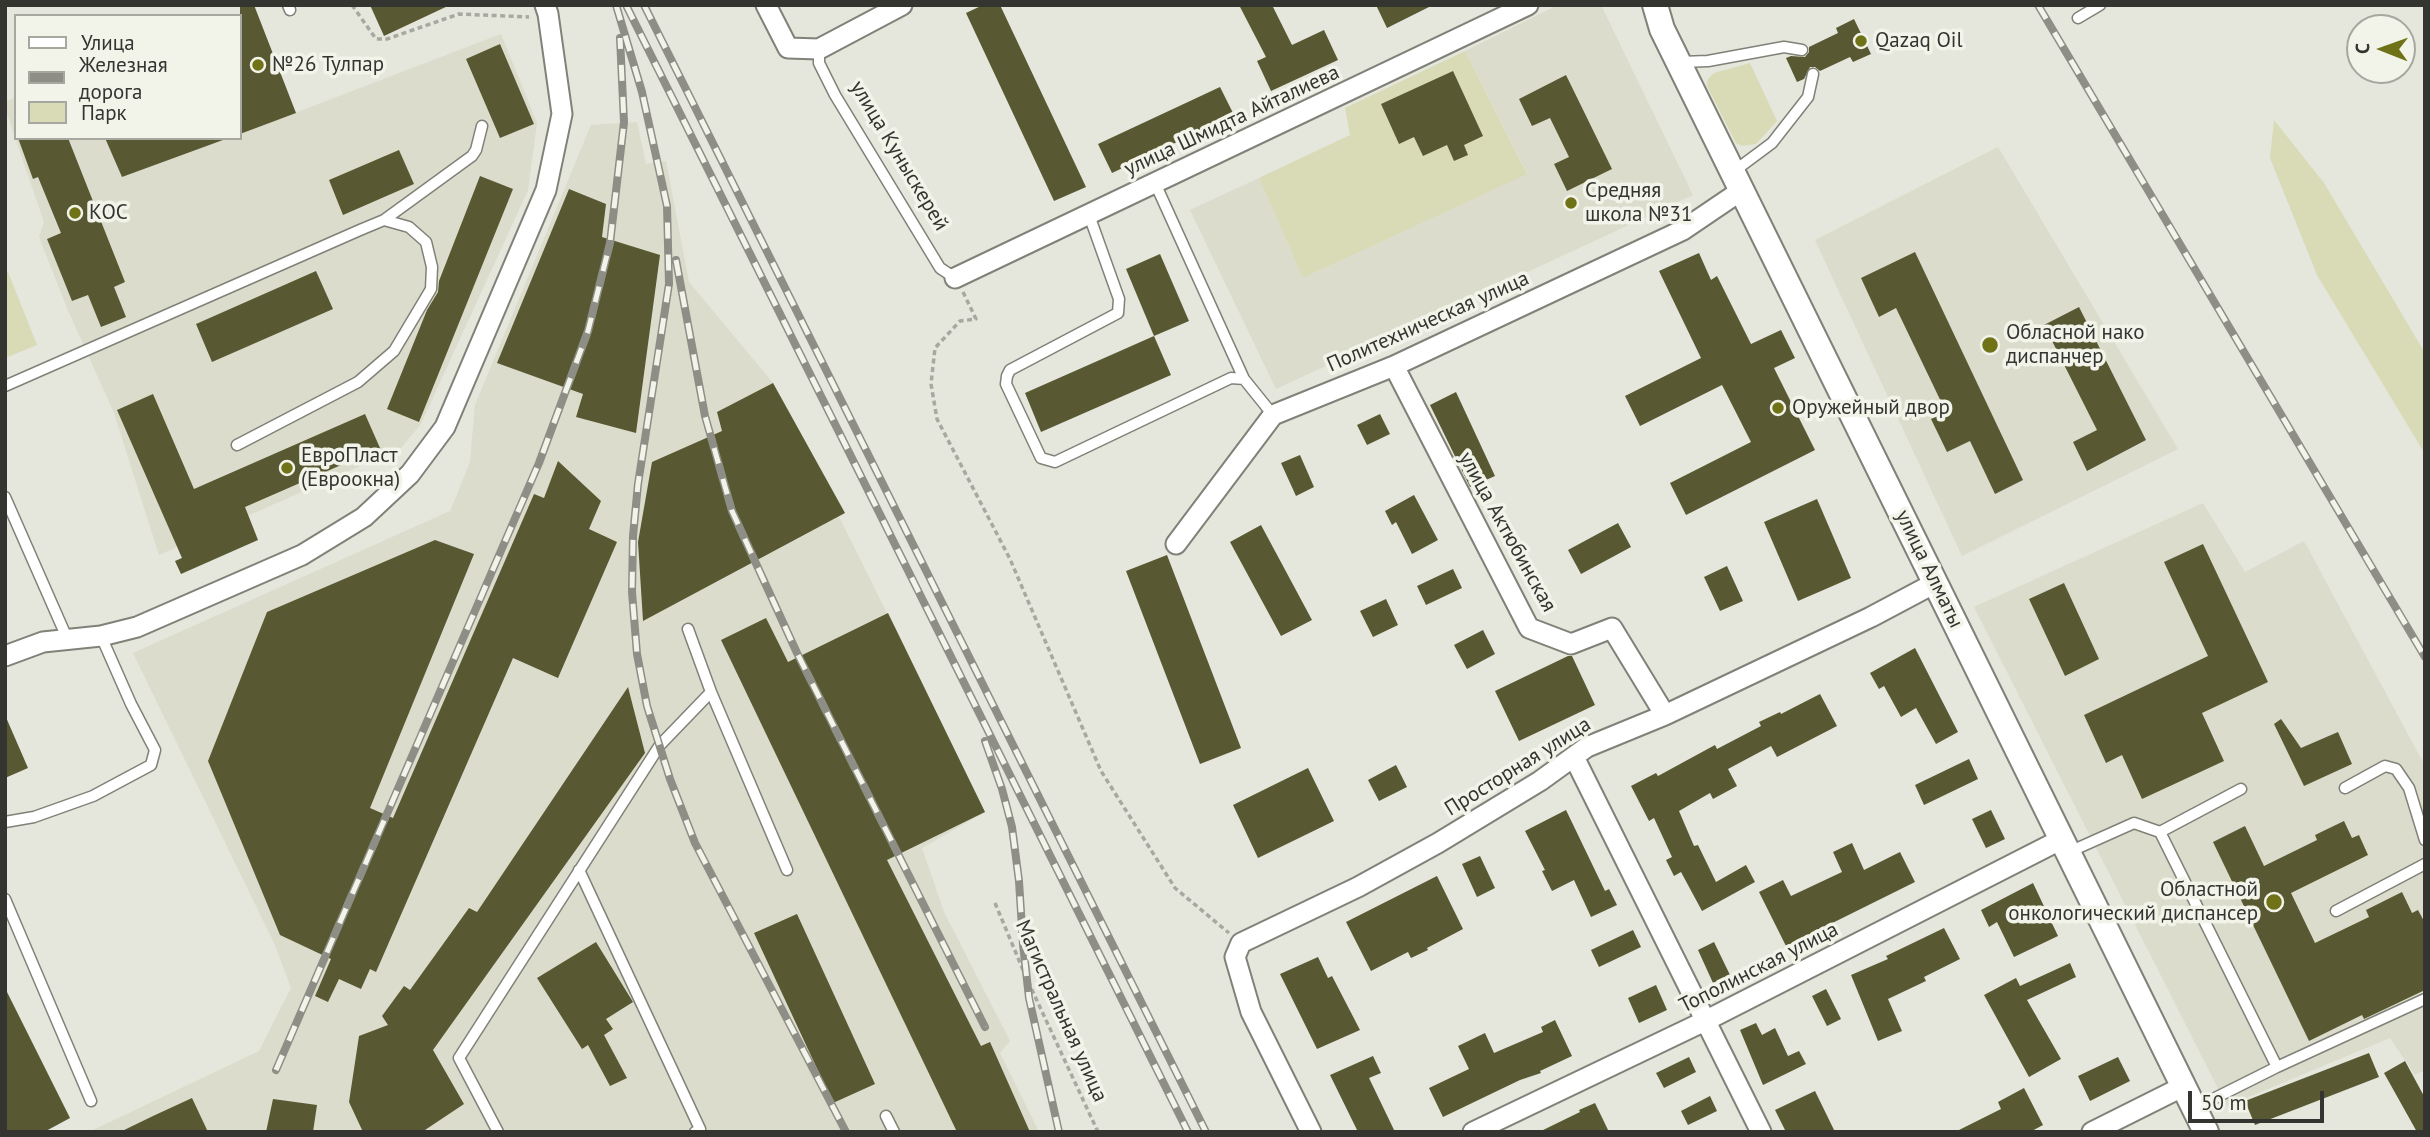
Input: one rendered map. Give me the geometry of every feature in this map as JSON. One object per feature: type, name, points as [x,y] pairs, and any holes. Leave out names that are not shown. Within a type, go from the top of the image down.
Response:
[{"type":"street","points":[[766,5],[788,48],[819,49],[902,5]]},
{"type":"street","name":"улица Шмидта Айталиева","points":[[955,278],[1528,5]]},
{"type":"street","name":"улица Алматы","points":[[1655,5],[1662,29],[2206,1132]]},
{"type":"street","points":[[5,656],[43,642],[101,636],[137,627],[302,555],[363,517],[410,474],[445,427],[546,190],[562,114],[546,10]]},
{"type":"street","name":"Политехническая улица","points":[[1273,415],[1394,366],[1683,230],[1737,181]]},
{"type":"street","name":"улица Актюбинская","points":[[1394,366],[1530,628],[1571,644],[1612,628],[1665,715]]},
{"type":"street","points":[[1176,544],[1273,415]]},
{"type":"street","name":"Просторная улица","points":[[1241,943],[1358,887],[1438,843],[1540,781],[1587,747],[1665,715],[1871,617],[1936,583]]},
{"type":"street","points":[[1574,757],[1761,1132]]},
{"type":"street","name":"Тополинская улица","points":[[1473,1132],[2065,846]]},
{"type":"street","points":[[1241,943],[1235,957],[1251,1013],[1311,1132]]},
{"type":"street","points":[[2092,1132],[2189,1097]]},
{"type":"lane","points":[[2078,18],[2100,5]]},
{"type":"lane","points":[[1679,62],[1707,61],[1784,47],[1802,50]]},
{"type":"lane","name":"улица Куныскерей","points":[[819,49],[819,63],[835,95],[940,268],[955,278]]},
{"type":"lane","points":[[1737,181],[1772,144],[1808,97],[1813,74]]},
{"type":"lane","points":[[5,386],[384,220],[472,156],[482,126]]},
{"type":"lane","points":[[1155,183],[1244,379],[1273,415]]},
{"type":"lane","points":[[1089,215],[1119,299],[1118,313],[1010,370],[1007,376],[1006,384],[1041,458],[1055,462],[1231,378],[1244,379]]},
{"type":"lane","points":[[237,445],[358,382],[394,351],[431,289],[432,267],[426,242],[410,227],[384,220]]},
{"type":"lane","points":[[5,497],[68,638]]},
{"type":"lane","points":[[688,629],[711,692],[787,870]]},
{"type":"lane","points":[[5,822],[34,817],[93,796],[152,765],[155,750],[101,636]]},
{"type":"lane","points":[[498,1132],[459,1058],[660,745],[711,692]]},
{"type":"lane","points":[[2345,788],[2385,766],[2396,769],[2409,789],[2425,840]]},
{"type":"lane","points":[[2160,832],[2241,789]]},
{"type":"lane","points":[[2065,846],[2134,823],[2160,832],[2277,1066]]},
{"type":"lane","points":[[2336,911],[2425,864]]},
{"type":"lane","points":[[579,870],[700,1129],[695,1132]]},
{"type":"lane","points":[[5,899],[91,1101]]},
{"type":"lane","points":[[2189,1097],[2277,1066],[2425,999]]},
{"type":"lane","points":[[886,1116],[894,1132]]},
{"type":"path","points":[[352,5],[376,38],[387,39],[458,14],[533,17],[546,10]]},
{"type":"path","points":[[955,278],[976,319],[960,321],[935,348],[931,384],[937,419],[1010,559],[1101,771],[1175,888],[1241,943]]},
{"type":"path","name":"Магистральная улица","points":[[995,903],[1098,1132]]},
{"type":"shaded area","name":"Средняя школа №31","points":[[1558,5],[1601,5],[1693,195],[1276,389],[1190,210],[1259,178],[1303,278],[1527,173],[1465,51]]},
{"type":"shaded area","points":[[501,34],[537,123],[528,190],[421,424],[401,448],[159,555],[114,413],[39,237],[44,222],[16,140],[106,140],[122,177],[223,140],[242,140],[242,133]]},
{"type":"shaded area","points":[[14,98],[14,134],[5,108],[5,102]]},
{"type":"shaded area","points":[[637,122],[646,164],[666,161],[689,282],[773,383],[985,812],[922,848],[944,912],[1010,1041],[1000,1053],[1039,1132],[89,1132],[259,1051],[291,988],[274,943],[133,653],[450,511],[470,462],[475,405],[591,125]]},
{"type":"shaded area","name":"Обласной нако диспанчер","points":[[1998,147],[2178,449],[1962,556],[1815,240]]},
{"type":"shaded area","name":"Областной онкологический диспансер","points":[[2203,503],[2245,572],[2304,541],[2425,766],[2425,1070],[2415,1075],[2390,1038],[2227,1106],[1974,607]]},
{"type":"green space","points":[[1465,51],[1527,174],[1303,278],[1259,178],[1350,135],[1345,108]]},
{"type":"green space","points":[[1750,63],[1777,121],[1756,144],[1742,146],[1736,143],[1707,86],[1708,79],[1714,73]]},
{"type":"green space","points":[[2274,120],[2324,183],[2425,353],[2425,454],[2317,275],[2270,158]]},
{"type":"green space","points":[[8,272],[37,345],[5,358],[5,274]]},
{"type":"building","name":"№26 Тулпар","points":[[240,5],[254,5],[296,113],[242,133],[242,14]]},
{"type":"building","points":[[370,5],[450,5],[384,36]]},
{"type":"building","points":[[983,5],[1000,5],[1086,187],[1054,201],[966,13]]},
{"type":"building","points":[[1239,5],[1272,5],[1292,45],[1324,30],[1338,60],[1271,91],[1257,61],[1266,57]]},
{"type":"building","points":[[1376,5],[1433,5],[1387,28]]},
{"type":"building","points":[[1854,19],[1871,54],[1853,62],[1850,57],[1820,71],[1810,67],[1804,79],[1797,82],[1786,58],[1805,57],[1809,47],[1838,33],[1836,28]]},
{"type":"building","points":[[500,44],[534,124],[500,138],[466,59]]},
{"type":"building","points":[[1453,71],[1483,136],[1464,145],[1468,155],[1454,161],[1447,145],[1423,156],[1414,137],[1399,144],[1381,104]]},
{"type":"building","points":[[1566,75],[1612,169],[1567,191],[1554,164],[1569,157],[1550,118],[1532,126],[1519,99]]},
{"type":"building","points":[[1220,87],[1234,115],[1112,173],[1098,144]]},
{"type":"building","name":"КОС","points":[[19,140],[69,140],[125,282],[114,287],[126,317],[101,327],[88,295],[72,301],[47,239],[61,233],[38,177],[33,179]]},
{"type":"building","points":[[106,140],[223,140],[122,177]]},
{"type":"building","points":[[399,150],[414,184],[343,215],[329,180]]},
{"type":"building","points":[[480,176],[513,189],[419,422],[387,409],[427,310],[438,292],[439,281]]},
{"type":"building","points":[[569,189],[606,204],[602,237],[660,255],[636,433],[576,417],[583,394],[497,363]]},
{"type":"building","points":[[1915,252],[2023,480],[1995,494],[1970,441],[1947,452],[1931,419],[1946,412],[1896,308],[1879,317],[1861,278]]},
{"type":"building","points":[[1699,253],[1711,280],[1717,276],[1751,344],[1781,330],[1795,358],[1774,368],[1815,450],[1686,515],[1670,483],[1751,442],[1722,385],[1640,426],[1625,396],[1701,358],[1659,271]]},
{"type":"building","points":[[1160,254],[1189,321],[1154,336],[1126,269]]},
{"type":"building","points":[[316,271],[333,309],[212,362],[196,324]]},
{"type":"building","points":[[2079,307],[2146,440],[2087,471],[2073,442],[2097,430],[2044,325]]},
{"type":"building","points":[[1154,336],[1171,375],[1041,432],[1025,393]]},
{"type":"building","points":[[773,383],[845,513],[643,621],[638,542],[652,462],[722,431],[717,412]]},
{"type":"building","points":[[1456,392],[1495,476],[1470,487],[1430,405]]},
{"type":"building","name":"ЕвроПласт (Евроокна)","points":[[153,394],[194,489],[365,414],[380,448],[245,507],[258,540],[181,574],[175,561],[182,558],[117,410]]},
{"type":"building","points":[[1380,414],[1390,434],[1367,445],[1357,425]]},
{"type":"building","points":[[1300,455],[1314,487],[1296,496],[1281,463]]},
{"type":"building","points":[[558,461],[601,501],[589,529],[617,542],[558,678],[513,658],[376,972],[370,969],[361,989],[339,979],[328,1002],[315,996],[331,959],[280,935],[208,761],[267,612],[435,540],[474,554],[370,808],[393,818],[534,494],[544,498]]},
{"type":"building","points":[[1414,495],[1438,540],[1412,554],[1396,522],[1392,525],[1385,511]]},
{"type":"building","points":[[1817,499],[1851,578],[1798,601],[1764,522]]},
{"type":"building","points":[[1618,523],[1631,547],[1581,574],[1568,550]]},
{"type":"building","points":[[1261,525],[1312,620],[1281,636],[1230,542]]},
{"type":"building","points":[[2203,544],[2268,682],[2202,713],[2224,761],[2142,799],[2122,755],[2106,763],[2084,715],[2208,656],[2164,562]]},
{"type":"building","points":[[1167,555],[1241,748],[1200,764],[1126,571]]},
{"type":"building","points":[[1727,566],[1743,601],[1720,611],[1704,577]]},
{"type":"building","points":[[1453,569],[1462,588],[1426,605],[1417,586]]},
{"type":"building","points":[[2064,583],[2099,659],[2065,676],[2029,599]]},
{"type":"building","points":[[1386,599],[1398,625],[1373,637],[1360,611]]},
{"type":"building","points":[[888,613],[985,812],[887,860],[981,1046],[990,1042],[1030,1132],[957,1132],[721,640],[766,618],[788,662]]},
{"type":"building","points":[[1483,630],[1495,654],[1467,669],[1454,645]]},
{"type":"building","points":[[1915,648],[1958,732],[1936,744],[1916,708],[1901,717],[1884,686],[1879,689],[1870,673]]},
{"type":"building","points":[[1572,656],[1595,705],[1519,741],[1495,691]]},
{"type":"building","points":[[628,687],[645,753],[433,1050],[464,1104],[422,1132],[363,1132],[349,1102],[359,1036],[388,1025],[382,1016],[404,986],[410,990],[469,908],[477,912]]},
{"type":"building","points":[[1820,694],[1837,726],[1777,757],[1771,746],[1728,769],[1737,786],[1713,799],[1710,793],[1679,811],[1694,846],[1698,845],[1716,882],[1746,865],[1755,882],[1702,911],[1681,872],[1674,876],[1666,860],[1672,857],[1654,818],[1649,821],[1631,786],[1656,773],[1658,776],[1715,745],[1717,749],[1761,726],[1759,722]]},
{"type":"building","points":[[5,715],[28,768],[5,778]]},
{"type":"building","points":[[2281,719],[2301,748],[2338,732],[2352,764],[2304,786],[2274,724]]},
{"type":"building","points":[[1969,759],[1978,779],[1924,805],[1915,785]]},
{"type":"building","points":[[1396,765],[1407,787],[1379,801],[1368,780]]},
{"type":"building","points":[[1308,768],[1334,821],[1258,858],[1233,805]]},
{"type":"building","points":[[1566,810],[1605,891],[1609,889],[1617,905],[1591,917],[1574,880],[1552,891],[1542,871],[1545,870],[1525,831]]},
{"type":"building","points":[[1991,810],[2005,839],[1986,848],[1972,819]]},
{"type":"building","points":[[2344,821],[2352,838],[2359,835],[2368,855],[2291,893],[2315,943],[2369,917],[2366,910],[2402,892],[2412,913],[2418,910],[2425,923],[2425,990],[2364,1019],[2362,1015],[2309,1041],[2213,842],[2245,826],[2264,866],[2317,840],[2315,835]]},
{"type":"building","points":[[1852,843],[1864,870],[1900,852],[1915,882],[1786,946],[1759,892],[1783,880],[1791,896],[1842,872],[1833,852]]},
{"type":"building","points":[[1480,856],[1495,888],[1477,897],[1462,864]]},
{"type":"building","points":[[1437,876],[1463,929],[1411,958],[1408,952],[1371,971],[1346,922]]},
{"type":"building","points":[[2033,883],[2058,936],[2014,957],[1997,922],[1989,927],[1981,910]]},
{"type":"building","points":[[797,914],[875,1084],[833,1103],[754,933]]},
{"type":"building","points":[[1944,928],[1960,959],[1924,977],[1926,981],[1888,999],[1902,1031],[1878,1041],[1851,975],[1888,959],[1886,956]]},
{"type":"building","points":[[1633,930],[1641,947],[1599,967],[1591,950]]},
{"type":"building","points":[[596,942],[633,1002],[606,1019],[613,1029],[604,1035],[627,1078],[610,1086],[588,1045],[582,1049],[537,978]]},
{"type":"building","points":[[1714,942],[1730,975],[1713,983],[1698,950]]},
{"type":"building","points":[[1318,957],[1328,978],[1332,976],[1360,1030],[1317,1049],[1280,974]]},
{"type":"building","points":[[2070,963],[2076,977],[2027,1000],[2061,1059],[2029,1077],[1984,995],[2016,978],[2020,986]]},
{"type":"building","points":[[1656,985],[1667,1010],[1639,1023],[1628,998]]},
{"type":"building","points":[[5,988],[70,1118],[44,1132],[5,1132]]},
{"type":"building","points":[[1826,989],[1841,1019],[1827,1026],[1812,996]]},
{"type":"building","points":[[1555,1020],[1572,1056],[1540,1071],[1541,1073],[1520,1080],[1443,1117],[1429,1088],[1469,1069],[1458,1046],[1485,1033],[1494,1053],[1543,1032],[1541,1027]]},
{"type":"building","points":[[1756,1023],[1762,1035],[1775,1028],[1788,1056],[1799,1051],[1806,1064],[1763,1085],[1740,1030]]},
{"type":"building","points":[[2369,1053],[2379,1077],[2255,1125],[2245,1101]]},
{"type":"building","points":[[1373,1056],[1381,1073],[1369,1078],[1395,1132],[1358,1132],[1330,1075]]},
{"type":"building","points":[[1689,1057],[1696,1072],[1664,1088],[1656,1073]]},
{"type":"building","points":[[2118,1057],[2130,1081],[2090,1101],[2078,1076]]},
{"type":"building","points":[[2405,1061],[2425,1098],[2425,1132],[2417,1132],[2384,1073]]},
{"type":"building","points":[[2024,1088],[2043,1125],[2030,1132],[1955,1132],[2001,1109],[1998,1102]]},
{"type":"building","points":[[1815,1091],[1835,1132],[1786,1132],[1775,1110]]},
{"type":"building","points":[[1710,1096],[1717,1111],[1688,1125],[1681,1111]]},
{"type":"building","points":[[192,1098],[208,1132],[120,1132],[153,1116]]},
{"type":"building","points":[[273,1099],[317,1105],[313,1132],[266,1132]]},
{"type":"building","points":[[1595,1103],[1609,1132],[1539,1132],[1580,1112],[1579,1110]]},
{"type":"railway","points":[[616,5],[642,92],[667,206],[669,284],[638,484],[633,536],[632,592],[637,654],[647,706],[670,779],[695,843],[846,1132]]},
{"type":"railway","points":[[626,5],[1188,1132]]},
{"type":"railway","points":[[644,5],[1206,1132]]},
{"type":"railway","points":[[2038,5],[2425,657]]},
{"type":"railway","points":[[276,1070],[539,463],[588,331],[610,243],[624,122],[620,38]]},
{"type":"railway","points":[[676,260],[705,416],[732,511],[797,653],[985,1027]]},
{"type":"railway","points":[[985,741],[1012,827],[1029,998],[1059,1132]]},
{"type":"place","name":"Qazaq Oil","points":[[1861,41]]},
{"type":"place","name":"№26 Тулпар","points":[[258,65]]},
{"type":"place","name":"Средняя школа №31","points":[[1571,203]]},
{"type":"place","name":"КОС","points":[[75,213]]},
{"type":"place","name":"Обласной нако диспанчер","points":[[1990,345]]},
{"type":"place","name":"Оружейный двор","points":[[1778,408]]},
{"type":"place","name":"ЕвроПласт (Евроокна)","points":[[287,468]]},
{"type":"place","name":"Областной онкологический диспансер","points":[[2274,902]]}]
